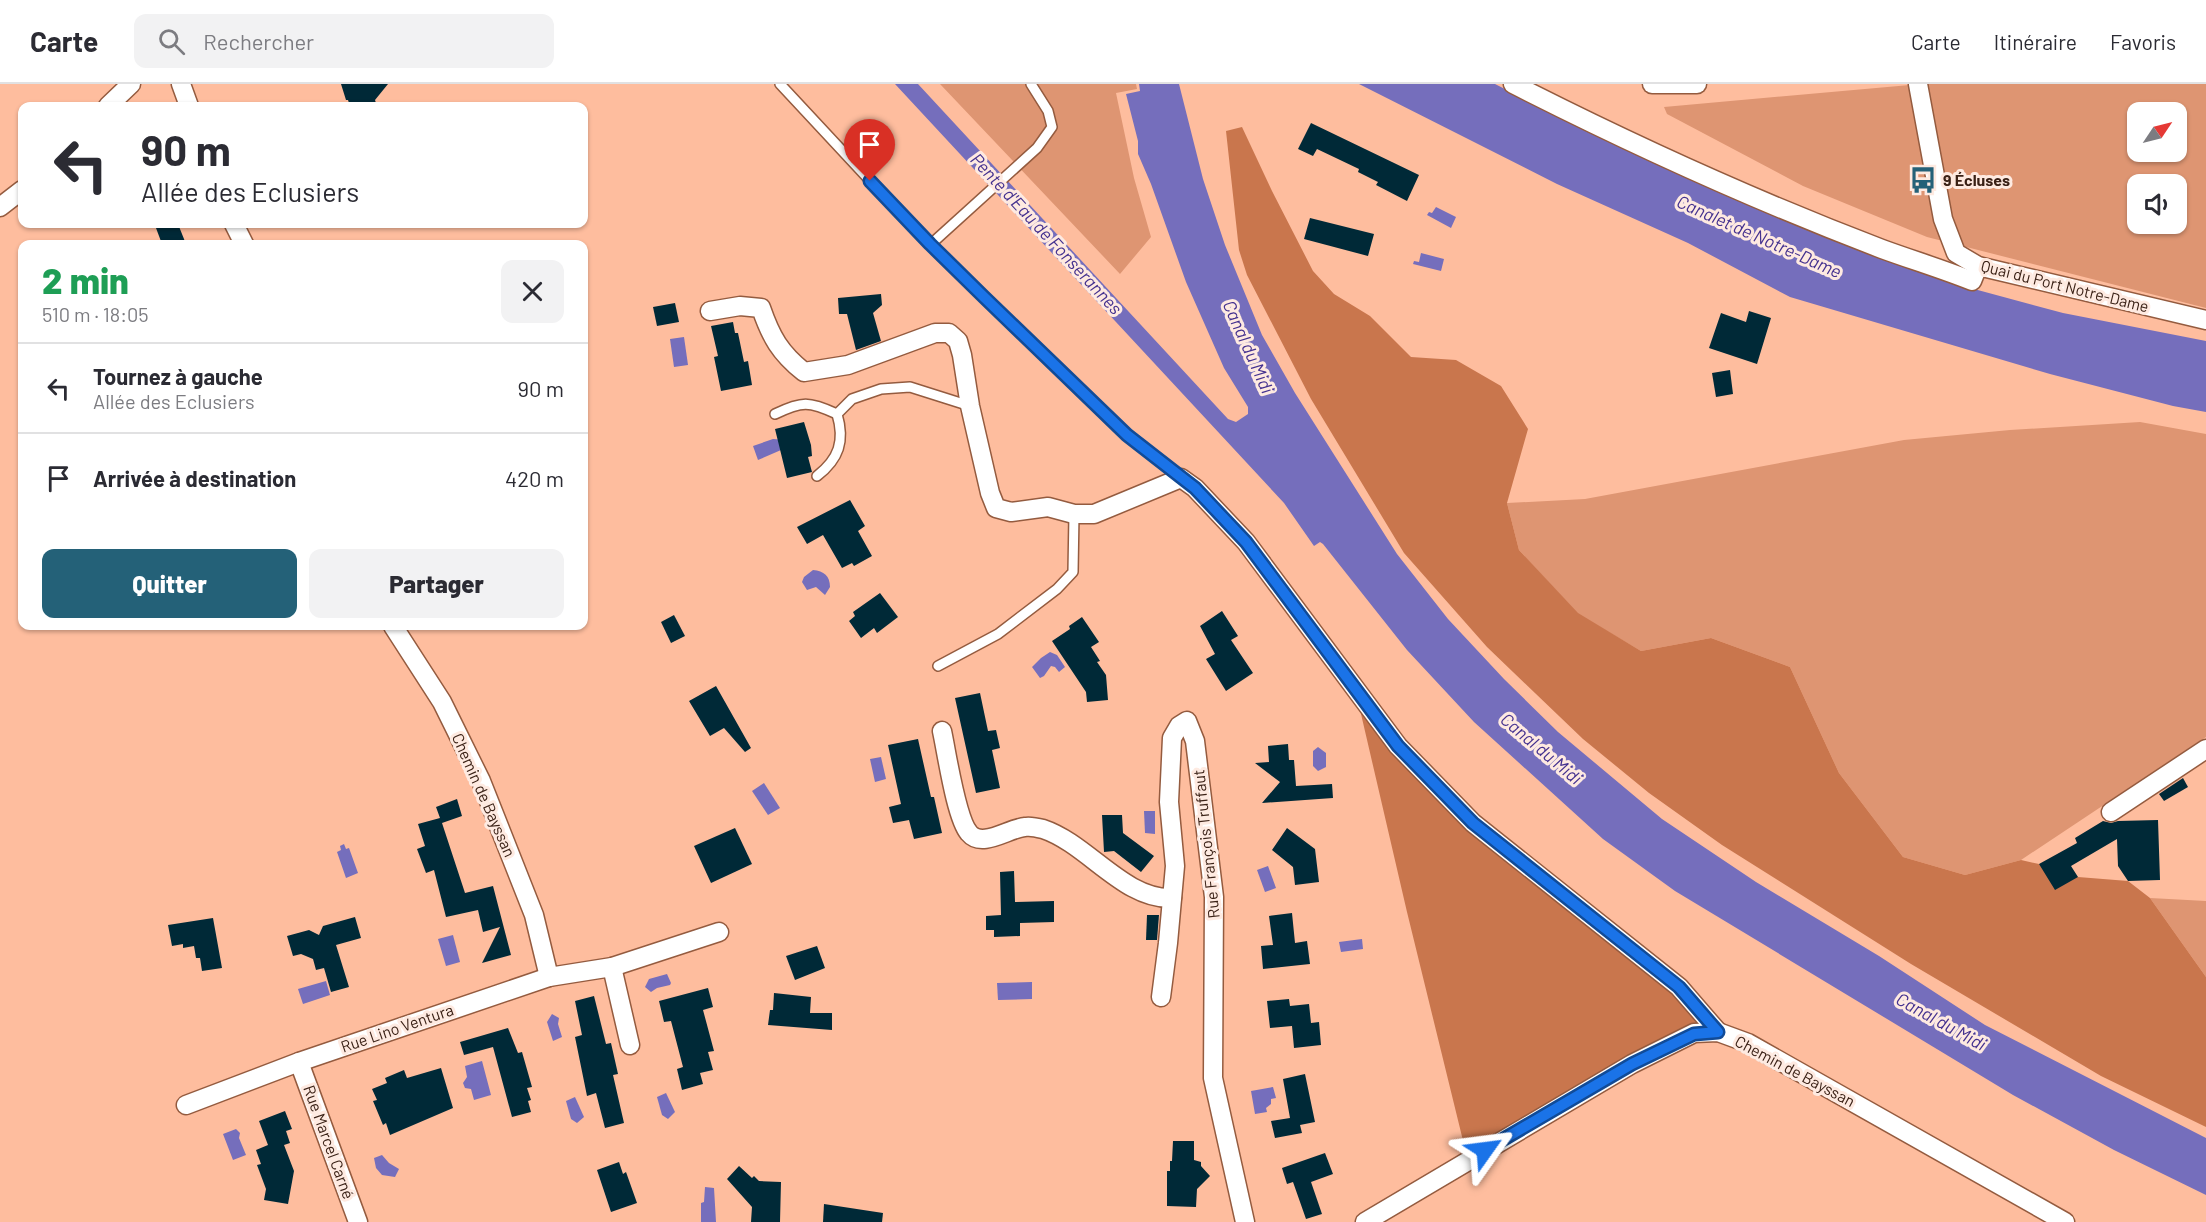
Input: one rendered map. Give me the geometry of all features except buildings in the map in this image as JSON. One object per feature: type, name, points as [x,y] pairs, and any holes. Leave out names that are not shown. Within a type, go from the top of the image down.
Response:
[{"type":"street","points":[[112,102],[130,84]]},
{"type":"street","points":[[181,84],[188,102]]},
{"type":"street","points":[[1513,84],[1598,127],[1718,182],[1883,249],[1972,281],[1978,266]]},
{"type":"street","points":[[1652,84],[1697,84]]},
{"type":"street","name":"Quai du Port Notre-Dame","points":[[1918,84],[1943,219],[1956,252],[1978,266],[2206,320]]},
{"type":"street","points":[[0,207],[18,193]]},
{"type":"street","points":[[710,311],[740,306],[761,308],[769,332],[786,358],[804,372],[848,365],[935,333],[949,333],[958,341],[962,355],[970,406],[990,493],[996,508],[1011,512],[1048,507],[1074,514],[1094,514],[1181,478],[1195,488],[1246,542],[1398,746],[1473,823],[1679,987],[1718,1032]]},
{"type":"street","name":"Chemin de Bayssan","points":[[396,630],[442,702],[481,781],[534,915],[549,976]]},
{"type":"street","name":"Rue François Truffaut","points":[[1161,997],[1174,866],[1169,802],[1172,738],[1179,726],[1187,721],[1195,741],[1214,897],[1213,1078],[1245,1222]]},
{"type":"street","points":[[942,731],[962,822],[970,836],[981,840],[1025,827],[1043,829],[1072,844],[1136,889],[1159,899],[1172,898]]},
{"type":"street","points":[[2111,812],[2206,750]]},
{"type":"street","name":"Rue Lino Ventura","points":[[186,1105],[299,1062],[549,976],[612,967],[719,932]]},
{"type":"street","points":[[612,967],[630,1045]]},
{"type":"street","name":"Chemin de Bayssan","points":[[1365,1222],[1632,1064],[1694,1034],[1718,1032],[1748,1043],[2065,1222]]},
{"type":"street","name":"Rue Marcel Carné","points":[[299,1062],[358,1222]]},
{"type":"lane","points":[[780,84],[930,244],[1127,435],[1181,478]]},
{"type":"lane","points":[[930,244],[1037,148],[1052,127],[1048,111],[1031,84]]},
{"type":"lane","points":[[837,414],[852,399],[881,389],[910,387],[970,406]]},
{"type":"lane","points":[[775,414],[797,404],[819,406],[837,414],[842,430],[839,448],[831,465],[817,477]]},
{"type":"lane","points":[[938,666],[998,634],[1057,590],[1072,572],[1074,514]]},
{"type":"shaded area","points":[[940,84],[1136,84],[1137,89],[1116,93],[1134,178],[1151,237],[1120,274]]},
{"type":"shaded area","points":[[1921,84],[2206,84],[2206,308],[1927,237],[1803,186],[1667,114],[1664,107]]},
{"type":"shaded area","points":[[1242,127],[1313,271],[1334,294],[1370,316],[1411,357],[1456,360],[1501,386],[1528,429],[1507,503],[1519,550],[1578,613],[1641,651],[1711,638],[1790,667],[1839,773],[1903,857],[1965,875],[2021,860],[2078,877],[2128,881],[2150,898],[2206,977],[2206,1127],[2101,1076],[1911,964],[1722,845],[1649,793],[1583,739],[1487,647],[1404,553],[1311,399],[1247,275],[1239,250],[1226,131]]},
{"type":"shaded area","points":[[2140,422],[2206,434],[2206,737],[2021,860],[1965,875],[1903,857],[1839,773],[1790,667],[1711,638],[1641,651],[1578,614],[1519,550],[1507,503],[1585,499],[1904,440],[2010,430]]},
{"type":"shaded area","points":[[1358,701],[1398,746],[1718,1032],[1694,1033],[1468,1161]]},
{"type":"shaded area","points":[[2150,898],[2206,901],[2206,977]]},
{"type":"water","points":[[895,84],[918,84],[1228,419],[1236,422],[1248,414],[1248,407],[1224,368],[1186,282],[1138,154],[1138,141],[1126,94],[1140,91],[1139,84],[1179,84],[1203,179],[1225,245],[1262,335],[1295,393],[1397,554],[1448,619],[1558,732],[1662,819],[1756,882],[1879,956],[1985,1025],[2206,1138],[2206,1195],[2114,1150],[2013,1095],[1675,891],[1603,839],[1474,722],[1407,650],[1323,544],[1320,542],[1314,546],[1284,503]]},
{"type":"water","name":"Canalet de Notre-Dame","points":[[1359,84],[1495,84],[1591,133],[1739,201],[1881,258],[1974,289],[2063,313],[2206,341],[2206,412],[2173,406],[2050,374],[1790,297],[1688,243],[1557,184]]},
{"type":"water","points":[[1436,207],[1456,217],[1451,228],[1427,215],[1429,212],[1432,213]]},
{"type":"water","points":[[1421,253],[1444,259],[1441,271],[1413,264],[1414,261],[1419,262]]},
{"type":"water","points":[[684,337],[688,365],[674,367],[670,339]]},
{"type":"water","points":[[773,439],[786,440],[788,447],[758,460],[753,446]]},
{"type":"water","points":[[813,570],[828,577],[830,587],[825,595],[816,587],[807,590],[802,582],[804,577]]},
{"type":"water","points":[[1050,652],[1057,655],[1065,667],[1059,672],[1051,666],[1040,678],[1032,667]]},
{"type":"water","points":[[1318,747],[1326,753],[1326,767],[1318,771],[1313,766],[1313,751]]},
{"type":"water","points":[[881,757],[886,779],[875,782],[870,759]]},
{"type":"water","points":[[764,783],[780,808],[768,815],[752,791]]},
{"type":"water","points":[[1144,811],[1155,811],[1155,834],[1145,833]]},
{"type":"water","points":[[344,844],[346,849],[349,848],[358,873],[346,878],[337,852]]},
{"type":"water","points":[[1268,866],[1276,888],[1265,892],[1257,870]]},
{"type":"water","points":[[453,935],[460,962],[446,966],[438,939]]},
{"type":"water","points":[[1362,939],[1363,949],[1341,952],[1339,942]]},
{"type":"water","points":[[667,974],[670,985],[651,992],[645,987],[649,979]]},
{"type":"water","points":[[326,981],[330,995],[303,1004],[298,989]]},
{"type":"water","points":[[1032,982],[1032,999],[998,1000],[997,983]]},
{"type":"water","points":[[552,1014],[559,1018],[558,1024],[562,1037],[553,1041],[547,1022]]},
{"type":"water","points":[[482,1061],[491,1095],[474,1100],[471,1089],[465,1088],[463,1083],[467,1077],[465,1066]]},
{"type":"water","points":[[1273,1087],[1276,1098],[1271,1099],[1271,1104],[1266,1108],[1267,1112],[1255,1114],[1251,1091]]},
{"type":"water","points":[[666,1093],[675,1112],[668,1119],[662,1115],[657,1097]]},
{"type":"water","points":[[575,1097],[584,1117],[577,1123],[571,1119],[566,1101]]},
{"type":"water","points":[[236,1129],[240,1133],[239,1138],[246,1155],[233,1160],[223,1134]]},
{"type":"water","points":[[382,1155],[399,1169],[395,1177],[382,1175],[376,1168],[374,1158]]},
{"type":"water","points":[[705,1187],[714,1188],[716,1222],[701,1222],[701,1203],[704,1202]]},
{"type":"place","name":"9 Écluses","points":[[1923,180]]},
{"type":"route","points":[[870,181],[930,244],[1127,435],[1195,488],[1246,542],[1398,746],[1473,823],[1679,987],[1718,1032],[1694,1034],[1632,1064],[1485,1150]]},
{"type":"water label","name":"Pente d'Eau de Fonserannes","points":[[1046,234]]},
{"type":"water label","name":"Canal du Midi","points":[[1248,347]]},
{"type":"water label","name":"Canal du Midi","points":[[1541,749]]},
{"type":"water label","name":"Canal du Midi","points":[[1941,1022]]}]
